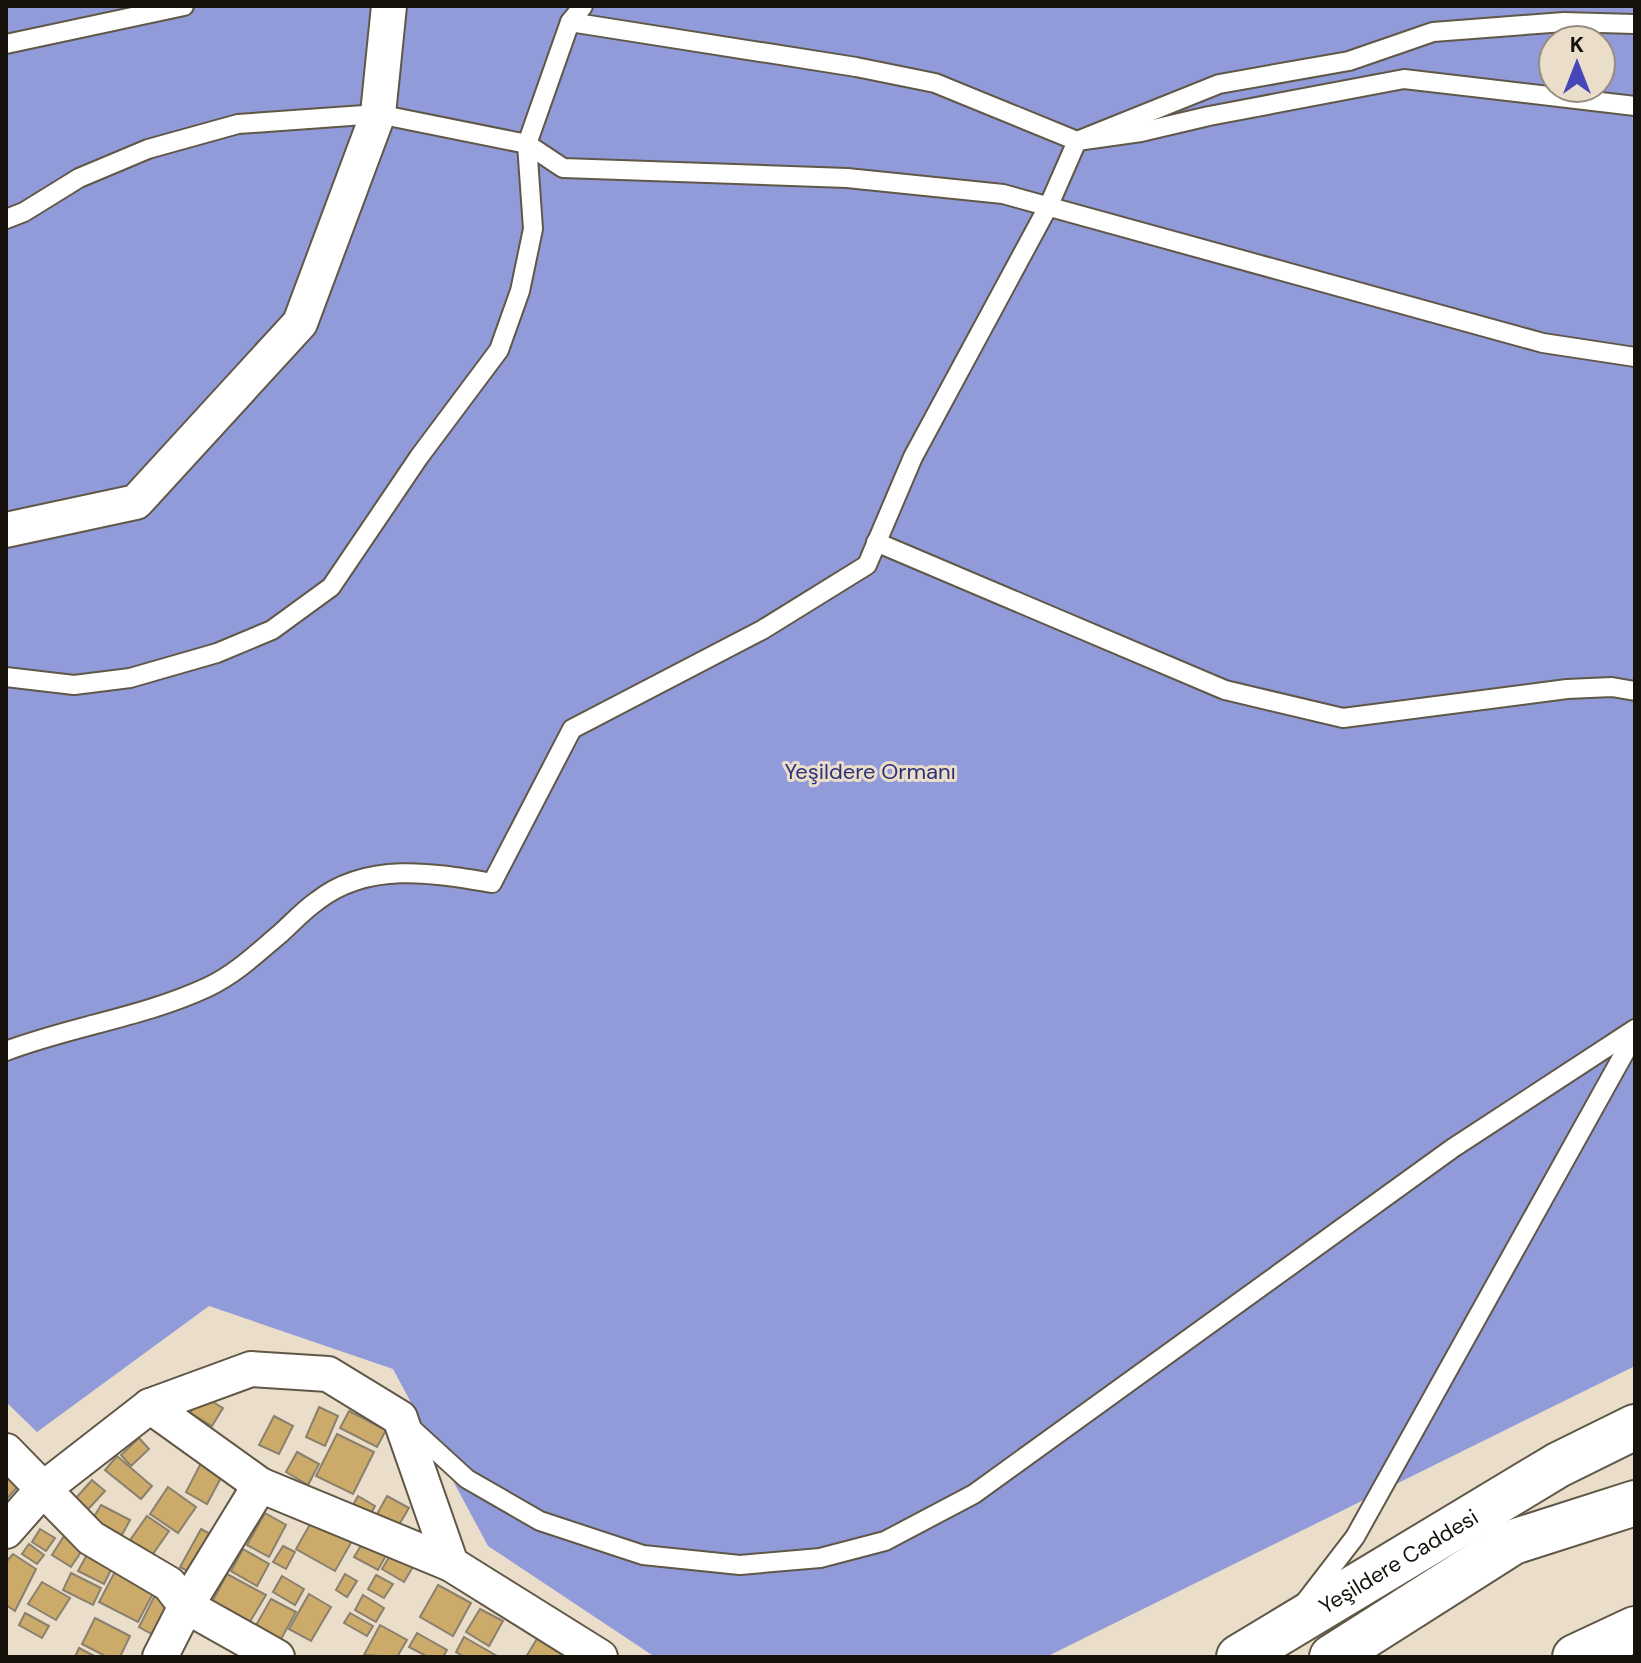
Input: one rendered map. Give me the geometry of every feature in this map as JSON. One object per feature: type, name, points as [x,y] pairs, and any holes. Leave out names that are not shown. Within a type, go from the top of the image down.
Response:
[{"type":"main road","name":"Yeşildere Caddesi","points":[[1239,1657],[1558,1465],[1635,1427]]},
{"type":"main road","name":"Yeşildere Caddesi","points":[[1558,1465],[1635,1435]]},
{"type":"main road","name":"Yeşildere Caddesi","points":[[1558,1465],[1635,1447]]},
{"type":"main road","name":"Yeşildere Caddesi","points":[[1332,1657],[1513,1542],[1635,1503]]},
{"type":"main road","points":[[1575,1657],[1635,1629]]},
{"type":"street","points":[[6,530],[136,502],[300,323],[378,114],[389,6]]},
{"type":"street","points":[[6,1531],[42,1490],[150,1406],[251,1369],[328,1374],[400,1418],[451,1564]]},
{"type":"street","points":[[150,1406],[260,1485],[451,1564],[600,1657]]},
{"type":"street","points":[[6,1451],[91,1538],[169,1584],[186,1606],[277,1657]]},
{"type":"street","points":[[160,1657],[186,1606],[260,1485]]},
{"type":"lane","points":[[6,44],[184,6]]},
{"type":"lane","points":[[6,677],[74,685],[130,678],[217,653],[272,630],[331,587],[419,457],[499,350],[520,291],[533,229],[527,144],[570,22],[583,6]]},
{"type":"lane","points":[[570,22],[856,67],[935,83],[1077,141],[1141,132],[1404,79],[1635,106]]},
{"type":"lane","points":[[6,1051],[169,1003],[208,987],[247,963],[319,899],[350,882],[391,873],[433,872],[492,883],[572,729],[762,630],[867,565],[913,457],[1049,205],[1077,141],[1219,84],[1349,61],[1433,32],[1564,22],[1635,24]]},
{"type":"lane","points":[[6,219],[24,212],[79,178],[148,149],[238,124],[378,114],[527,144],[563,168],[847,178],[1003,194],[1543,343],[1635,357]]},
{"type":"lane","points":[[876,542],[1225,690],[1343,718],[1567,689],[1612,687],[1635,691]]},
{"type":"lane","points":[[400,1418],[467,1479],[540,1521],[643,1555],[740,1565],[820,1558],[885,1541],[974,1494],[1453,1148],[1635,1032]]},
{"type":"lane","points":[[1282,1631],[1355,1537],[1635,1032]]},
{"type":"green space","name":"Yeşildere Ormanı","points":[[6,6],[1635,6],[1635,1366],[1046,1657],[655,1657],[488,1546],[393,1369],[209,1306],[37,1432],[6,1402]]},
{"type":"building","points":[[201,1395],[223,1408],[212,1426],[190,1413]]},
{"type":"building","points":[[319,1407],[338,1416],[325,1446],[306,1437]]},
{"type":"building","points":[[349,1411],[386,1430],[377,1447],[340,1428]]},
{"type":"building","points":[[274,1416],[293,1426],[279,1454],[259,1445]]},
{"type":"building","points":[[337,1434],[374,1452],[353,1494],[316,1476]]},
{"type":"building","points":[[139,1438],[149,1449],[131,1466],[121,1455]]},
{"type":"building","points":[[297,1452],[319,1464],[308,1485],[286,1472]]},
{"type":"building","points":[[117,1456],[152,1486],[141,1499],[105,1470]]},
{"type":"building","points":[[201,1463],[223,1474],[207,1504],[186,1492]]},
{"type":"building","points":[[6,1474],[19,1485],[6,1500]]},
{"type":"building","points":[[92,1480],[105,1491],[80,1518],[68,1507]]},
{"type":"building","points":[[168,1487],[196,1507],[178,1533],[150,1514]]},
{"type":"building","points":[[358,1496],[375,1506],[370,1515],[353,1505]]},
{"type":"building","points":[[387,1496],[409,1508],[397,1528],[376,1516]]},
{"type":"building","points":[[101,1505],[130,1520],[122,1535],[92,1520]]},
{"type":"building","points":[[265,1513],[286,1525],[269,1557],[247,1545]]},
{"type":"building","points":[[147,1516],[169,1531],[150,1558],[128,1543]]},
{"type":"building","points":[[313,1519],[352,1541],[335,1571],[296,1549]]},
{"type":"building","points":[[40,1529],[55,1538],[46,1551],[32,1542]]},
{"type":"building","points":[[201,1529],[216,1537],[195,1575],[180,1567]]},
{"type":"building","points":[[64,1536],[83,1549],[71,1567],[52,1555]]},
{"type":"building","points":[[365,1539],[388,1552],[378,1570],[354,1557]]},
{"type":"building","points":[[29,1544],[44,1555],[37,1564],[22,1554]]},
{"type":"building","points":[[283,1546],[295,1552],[286,1569],[273,1562]]},
{"type":"building","points":[[243,1549],[269,1564],[257,1586],[231,1571]]},
{"type":"building","points":[[89,1551],[114,1564],[104,1584],[78,1571]]},
{"type":"building","points":[[392,1552],[414,1565],[404,1582],[382,1569]]},
{"type":"building","points":[[13,1554],[36,1569],[15,1611],[6,1605],[6,1562]]},
{"type":"building","points":[[118,1566],[157,1586],[138,1622],[99,1602]]},
{"type":"building","points":[[71,1573],[101,1588],[93,1605],[63,1590]]},
{"type":"building","points":[[227,1574],[266,1595],[248,1625],[211,1604]]},
{"type":"building","points":[[345,1574],[357,1581],[347,1597],[336,1590]]},
{"type":"building","points":[[376,1575],[393,1584],[384,1598],[368,1589]]},
{"type":"building","points":[[282,1576],[304,1589],[295,1605],[273,1592]]},
{"type":"building","points":[[42,1582],[70,1598],[56,1620],[28,1604]]},
{"type":"building","points":[[438,1585],[471,1603],[453,1636],[420,1617]]},
{"type":"building","points":[[156,1593],[175,1603],[157,1637],[139,1627]]},
{"type":"building","points":[[309,1594],[331,1607],[311,1641],[289,1629]]},
{"type":"building","points":[[363,1595],[384,1608],[376,1622],[355,1610]]},
{"type":"building","points":[[271,1599],[296,1612],[280,1641],[255,1627]]},
{"type":"building","points":[[480,1609],[503,1621],[489,1646],[466,1632]]},
{"type":"building","points":[[25,1613],[49,1626],[42,1638],[19,1625]]},
{"type":"building","points":[[350,1613],[373,1626],[367,1636],[344,1623]]},
{"type":"building","points":[[95,1618],[130,1636],[120,1657],[107,1657],[82,1644]]},
{"type":"building","points":[[380,1625],[407,1640],[397,1657],[364,1655]]},
{"type":"building","points":[[417,1633],[447,1650],[443,1657],[428,1657],[409,1647]]},
{"type":"building","points":[[464,1637],[497,1656],[465,1657],[456,1652]]},
{"type":"building","points":[[538,1637],[563,1651],[559,1657],[526,1657]]},
{"type":"building","points":[[79,1648],[96,1657],[75,1657]]}]
